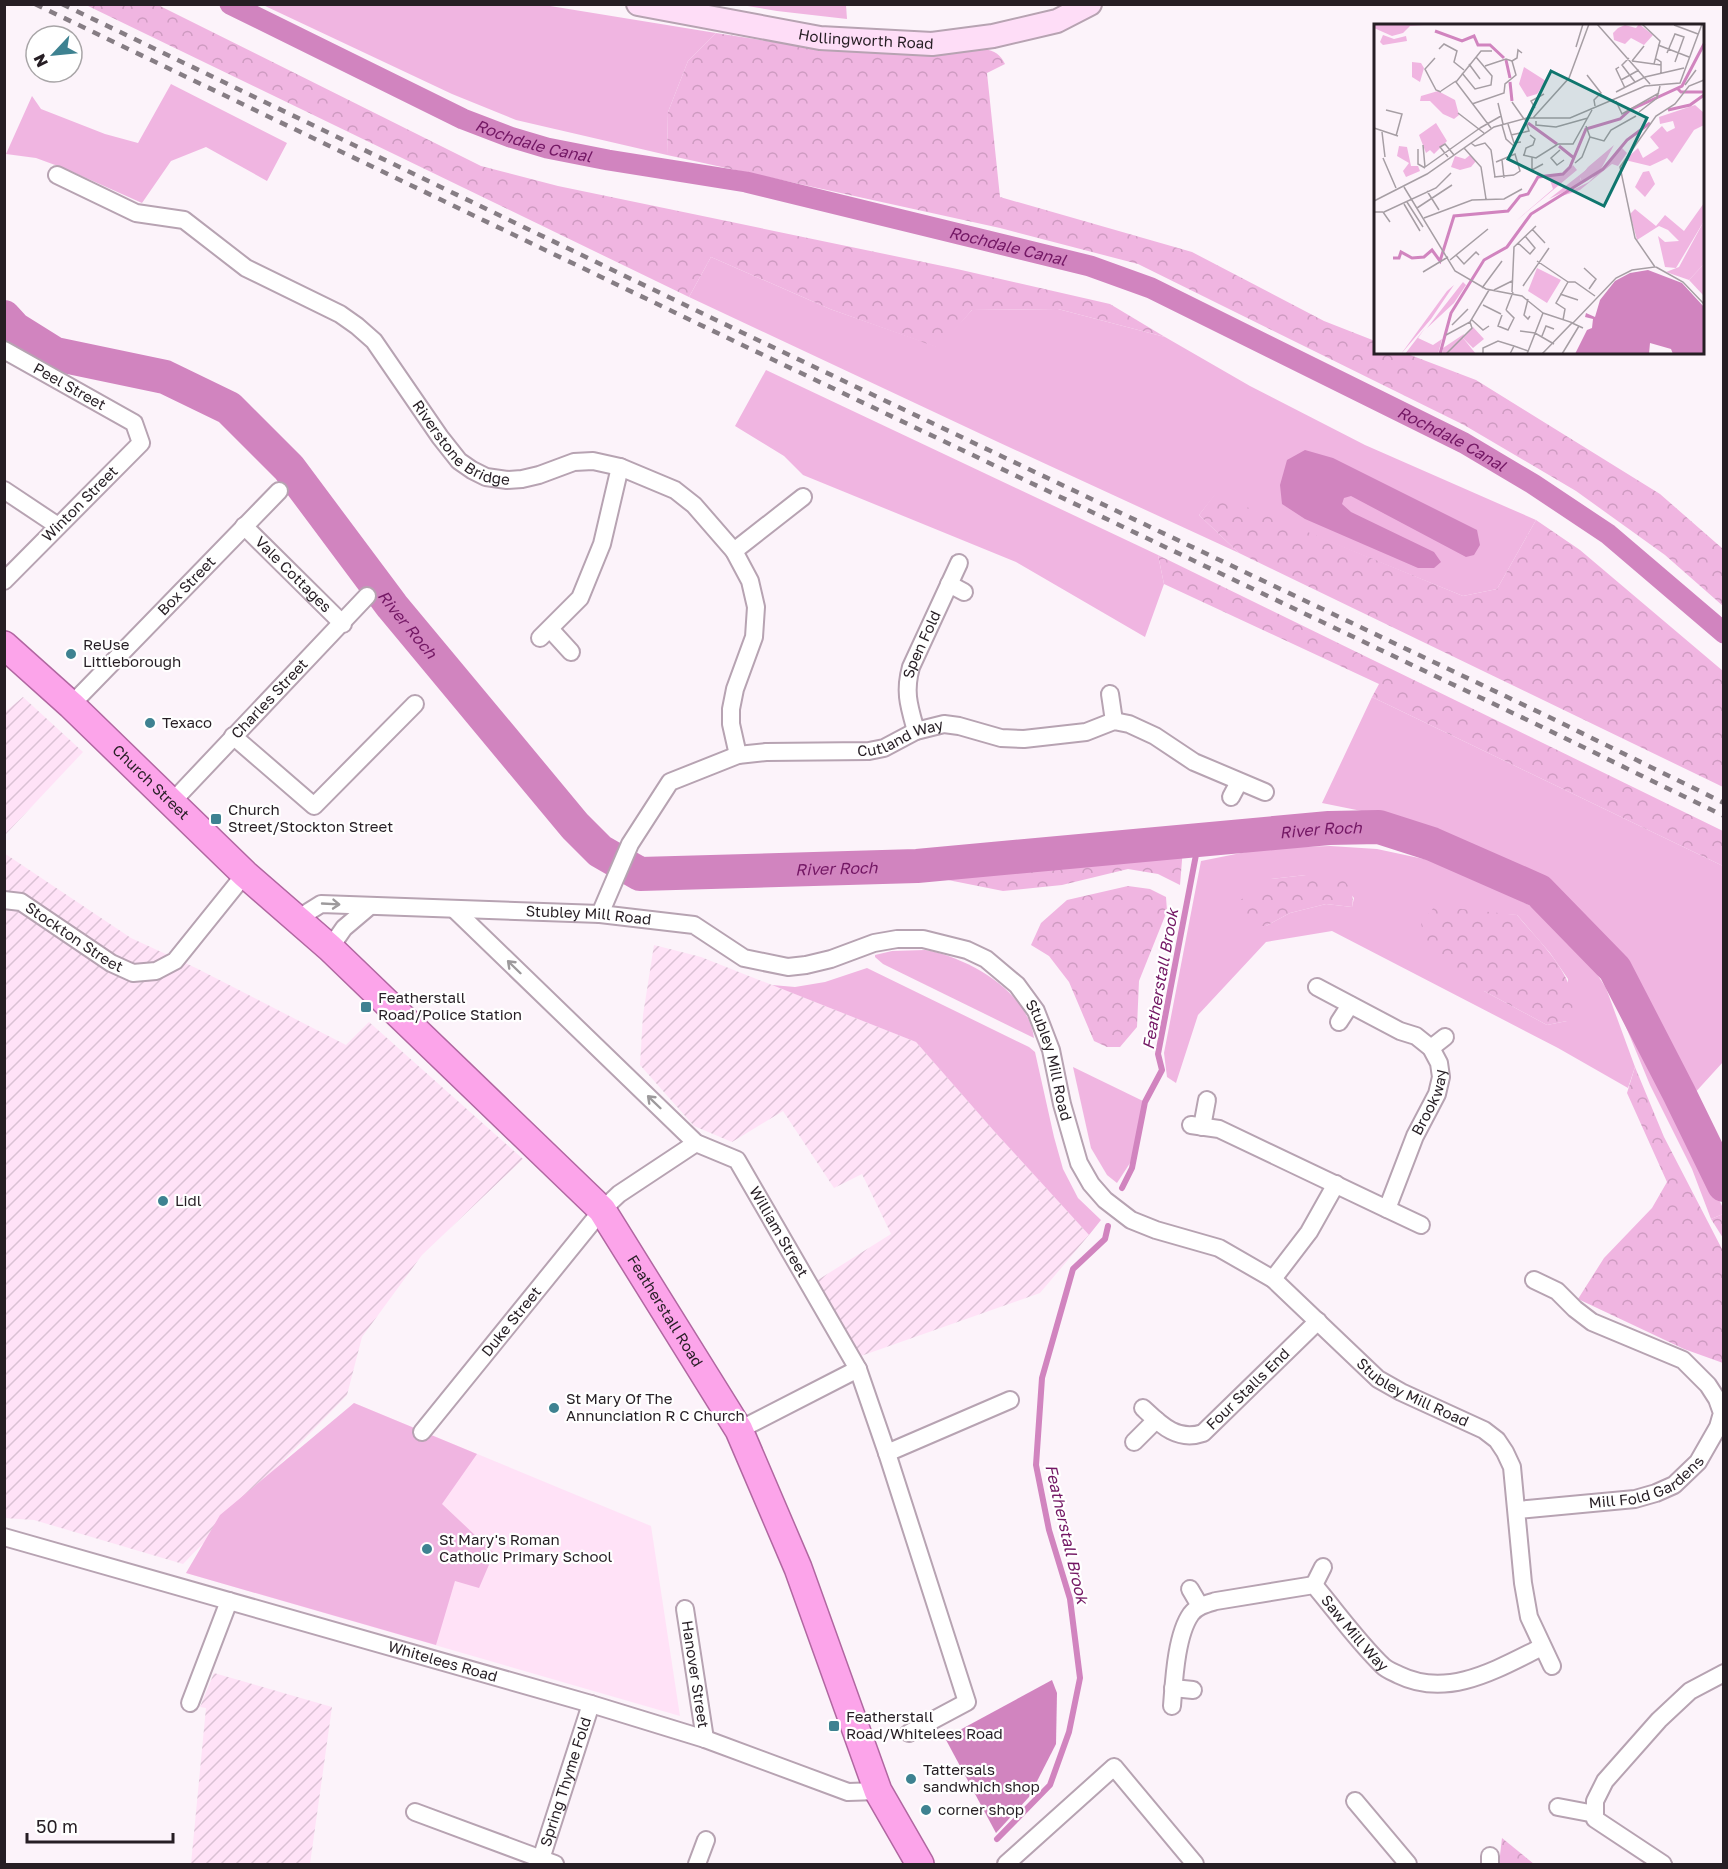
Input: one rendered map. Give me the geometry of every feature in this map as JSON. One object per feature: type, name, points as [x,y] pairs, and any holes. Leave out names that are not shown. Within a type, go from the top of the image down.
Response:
[{"type":"highway","name":"Church Street","points":[[4,645],[71,705],[245,874],[297,919]]},
{"type":"highway","name":"Featherstall Road","points":[[297,919],[602,1210],[739,1430],[798,1568],[878,1791],[920,1864]]},
{"type":"main road","name":"Hollingworth Road","points":[[638,4],[820,38],[932,44],[993,36],[1057,21],[1090,4]]},
{"type":"street","name":"Riverstone Bridge","points":[[57,175],[136,213],[184,220],[246,268],[340,314],[357,326],[374,341],[440,437],[459,460],[472,470],[486,477],[507,480],[539,475],[574,462],[593,461],[620,467],[675,490],[694,506],[734,551],[750,581],[756,607],[754,637],[735,689],[731,709],[731,724],[738,755]]},
{"type":"street","name":"Peel Street","points":[[4,350],[134,423]]},
{"type":"street","name":"Winton Street","points":[[4,581],[141,442],[134,423]]},
{"type":"street","points":[[571,651],[545,633],[580,598],[602,544],[620,467]]},
{"type":"street","points":[[4,490],[58,526]]},
{"type":"street","name":"Box Street","points":[[71,705],[279,491]]},
{"type":"street","points":[[734,551],[803,497]]},
{"type":"street","name":"Vale Cottages","points":[[244,526],[343,624]]},
{"type":"street","name":"Spen Fold","points":[[916,731],[907,699],[906,682],[911,666],[959,563]]},
{"type":"street","points":[[949,584],[964,592]]},
{"type":"street","name":"Charles Street","points":[[172,802],[343,624],[367,596]]},
{"type":"street","points":[[1110,694],[1114,721],[1129,724],[1155,736],[1235,790],[1265,792]]},
{"type":"street","points":[[233,736],[314,806],[415,704]]},
{"type":"street","name":"Cutland Way","points":[[600,914],[630,844],[669,782],[738,755],[766,752],[869,751],[884,748],[916,731],[944,724],[1001,738],[1024,739],[1086,732],[1114,721]]},
{"type":"street","name":"Stockton Street","points":[[4,900],[21,902],[111,963],[133,973],[156,971],[175,961],[245,874]]},
{"type":"street","name":"Stubley Mill Road","points":[[297,919],[321,904],[600,914],[694,925],[744,958],[773,965],[806,966],[874,943],[897,939],[923,939],[949,944],[986,959],[1017,985],[1036,1011],[1051,1050],[1062,1104],[1079,1163],[1091,1184],[1105,1200],[1131,1220],[1156,1230],[1219,1248],[1273,1279],[1378,1379],[1484,1430],[1497,1440],[1512,1467],[1523,1583],[1529,1617],[1552,1666]]},
{"type":"street","points":[[330,948],[344,928],[370,906]]},
{"type":"street","name":"William Street","points":[[454,909],[696,1143],[737,1160],[858,1369],[967,1702],[909,1733]]},
{"type":"street","name":"Brookway","points":[[1317,987],[1400,1031],[1416,1036],[1431,1048],[1439,1063],[1442,1077],[1437,1094],[1415,1136],[1387,1209]]},
{"type":"street","points":[[1339,1022],[1350,1005]]},
{"type":"street","points":[[1431,1048],[1445,1037]]},
{"type":"street","points":[[1207,1100],[1196,1126],[1219,1129],[1421,1225]]},
{"type":"street","name":"Duke Street","points":[[422,1432],[602,1210],[619,1194],[696,1143]]},
{"type":"street","points":[[1273,1279],[1309,1232],[1336,1184]]},
{"type":"street","name":"Mill Fold Gardens","points":[[1517,1510],[1635,1499],[1674,1485],[1698,1462],[1718,1427],[1723,1413],[1718,1399],[1708,1385],[1683,1360],[1592,1322],[1557,1291],[1534,1280]]},
{"type":"street","name":"Four Stalls End","points":[[1143,1408],[1174,1434],[1194,1436],[1203,1433],[1318,1321]]},
{"type":"street","points":[[739,1430],[858,1369]]},
{"type":"street","points":[[887,1453],[1010,1400]]},
{"type":"street","points":[[1134,1442],[1156,1420]]},
{"type":"street","name":"Whitelees Road","points":[[4,1537],[591,1704],[705,1739],[848,1792],[878,1791]]},
{"type":"street","points":[[1314,1585],[1323,1567]]},
{"type":"street","name":"Saw Mill Way","points":[[1200,1606],[1216,1601],[1314,1585],[1384,1668],[1409,1680],[1441,1683],[1478,1678],[1542,1647]]},
{"type":"street","points":[[1172,1706],[1180,1644],[1191,1615],[1200,1606],[1190,1589]]},
{"type":"street","points":[[190,1703],[229,1601]]},
{"type":"street","name":"Hanover Street","points":[[685,1609],[705,1739]]},
{"type":"street","points":[[1595,1817],[1595,1801],[1605,1781],[1659,1719],[1690,1691],[1724,1673]]},
{"type":"street","points":[[1173,1688],[1193,1690]]},
{"type":"street","name":"Spring Thyme Fold","points":[[415,1812],[548,1862],[591,1704]]},
{"type":"street","points":[[1006,1864],[1114,1767],[1194,1864]]},
{"type":"street","points":[[1355,1801],[1408,1864]]},
{"type":"street","points":[[1558,1807],[1595,1817],[1663,1864]]},
{"type":"street","points":[[698,1864],[706,1840]]},
{"type":"shaded area","points":[[1305,450],[1333,458],[1477,530],[1480,545],[1474,555],[1466,557],[1351,496],[1344,498],[1342,504],[1351,512],[1434,552],[1441,562],[1434,568],[1418,568],[1305,519],[1282,504],[1280,485],[1287,460]]},
{"type":"shaded area","points":[[23,697],[83,752],[5,835],[5,712]]},
{"type":"shaded area","points":[[4,853],[131,938],[196,968],[346,1045],[369,1022],[523,1159],[422,1255],[362,1337],[347,1395],[183,1564],[34,1520],[5,1518]]},
{"type":"shaded area","points":[[654,945],[701,957],[916,1042],[1089,1235],[1040,1293],[858,1357],[813,1283],[891,1234],[862,1174],[834,1188],[783,1111],[732,1142],[694,1126],[640,1065],[643,1015]]},
{"type":"shaded area","name":"St Mary's Roman Catholic Primary School","points":[[354,1403],[651,1526],[680,1716],[186,1573]]},
{"type":"shaded area","points":[[214,1673],[332,1707],[310,1864],[191,1864],[206,1708],[200,1707]]},
{"type":"shaded area","points":[[1052,1680],[1057,1693],[1056,1744],[1029,1797],[996,1833],[945,1738]]},
{"type":"green space","points":[[736,4],[846,5],[847,19],[777,11]]},
{"type":"green space","points":[[86,5],[158,5],[481,166],[558,186],[957,269],[1110,304],[1165,337],[1058,309],[972,310],[939,348],[830,309],[711,257],[689,297]]},
{"type":"green space","points":[[263,5],[544,5],[716,33],[688,61],[668,112],[667,155],[516,120],[452,94]]},
{"type":"green space","points":[[716,33],[811,48],[984,49],[994,52],[1005,64],[987,73],[1000,197],[1192,252],[1324,321],[1374,341],[1374,354],[1408,354],[1476,380],[1660,494],[1723,549],[1723,606],[1665,555],[1576,491],[1464,425],[1138,264],[1000,228],[667,155],[668,112],[688,61]]},
{"type":"green space","points":[[171,84],[287,143],[267,181],[206,147],[171,161],[142,203],[36,158],[6,154],[32,96],[41,109],[105,134],[138,143]]},
{"type":"green space","points":[[711,257],[830,309],[938,347],[972,310],[1058,309],[1165,337],[1250,386],[1365,445],[1536,520],[1497,589],[1463,596],[1215,495],[1199,515],[1239,553],[689,297]]},
{"type":"green space","points":[[766,370],[1158,555],[1164,584],[1145,637],[1016,562],[803,475],[784,456],[735,426]]},
{"type":"green space","points":[[1215,494],[1463,596],[1497,589],[1536,520],[1580,550],[1723,671],[1723,787],[1239,553],[1199,515]]},
{"type":"green space","points":[[1158,555],[1723,831],[1723,866],[1372,697],[1379,684],[1164,584]]},
{"type":"green space","points":[[1372,697],[1723,866],[1723,1062],[1692,1096],[1635,976],[1594,928],[1533,874],[1401,819],[1322,803]]},
{"type":"green space","points":[[1330,846],[1377,849],[1433,861],[1490,885],[1529,905],[1578,945],[1606,988],[1635,1067],[1628,1088],[1558,1048],[1332,931],[1266,942],[1198,1015],[1176,1083],[1167,1077],[1164,1053],[1201,861],[1266,848]],"holes":[[[1306,875],[1335,875],[1354,898],[1352,907],[1326,904],[1290,913],[1266,926],[1271,879]],[[1485,913],[1517,915],[1550,953],[1568,979],[1567,1021],[1547,1025],[1484,991]]]},
{"type":"green space","points":[[1183,848],[1180,885],[1158,874],[1128,869],[1062,885],[1003,891],[943,879],[943,870]]},
{"type":"green space","points":[[1329,874],[1341,878],[1352,893],[1352,907],[1326,904],[1290,913],[1266,926],[1251,926],[1240,917],[1239,901],[1271,879]]},
{"type":"green space","points":[[1128,886],[1150,889],[1166,897],[1167,911],[1139,981],[1137,1027],[1120,1047],[1107,1047],[1094,1041],[1069,982],[1049,956],[1031,945],[1041,923],[1067,900]]},
{"type":"green space","points":[[1435,906],[1517,915],[1552,956],[1567,980],[1573,1004],[1567,1021],[1547,1025],[1484,991],[1426,947],[1421,923]]},
{"type":"green space","points":[[1585,944],[1611,978],[1723,1208],[1723,1214],[1711,1219],[1692,1169],[1650,1085],[1609,986]]},
{"type":"green space","points":[[925,950],[959,960],[993,979],[1008,991],[1020,1005],[1029,1021],[1034,1038],[883,964],[875,957],[875,955],[892,951]]},
{"type":"green space","points":[[867,968],[1035,1052],[1063,1169],[1078,1198],[1101,1220],[1089,1235],[916,1042],[772,985],[795,987],[825,982]]},
{"type":"green space","points":[[1073,1067],[1143,1101],[1132,1160],[1117,1183],[1107,1175],[1091,1148]]},
{"type":"green space","points":[[1635,1067],[1664,1137],[1723,1251],[1723,1363],[1684,1349],[1578,1299],[1604,1258],[1652,1208],[1667,1182],[1627,1093]]},
{"type":"green space","points":[[1723,1214],[1723,1238],[1711,1219]]},
{"type":"green space","points":[[354,1403],[477,1454],[442,1504],[494,1553],[479,1588],[455,1581],[436,1645],[186,1573],[220,1515]]},
{"type":"green space","points":[[1502,1838],[1534,1864],[1499,1864]]},
{"type":"waterway","name":"Rochdale Canal","points":[[230,4],[463,119],[510,137],[547,148],[608,160],[746,182],[1090,266],[1151,288],[1464,443],[1533,484],[1608,534],[1724,633]]},
{"type":"waterway","name":"River Roch","points":[[4,317],[15,329],[55,354],[165,377],[229,408],[289,468],[392,606],[575,826],[600,851],[640,874],[917,866],[1329,828],[1379,827],[1432,844],[1539,891],[1615,969],[1724,1185]]},
{"type":"waterway","name":"Featherstall Brook","points":[[1122,1188],[1132,1168],[1145,1102],[1162,1070],[1158,1054],[1199,839]]},
{"type":"waterway","name":"Featherstall Brook","points":[[997,1839],[1050,1785],[1069,1732],[1080,1678],[1070,1599],[1049,1530],[1036,1465],[1042,1378],[1073,1269],[1105,1239],[1108,1226]]},
{"type":"railway","points":[[35,4],[1724,816]]},
{"type":"railway","points":[[62,4],[1724,803]]},
{"type":"place","name":"ReUse Littleborough","points":[[71,654]]},
{"type":"place","name":"Texaco","points":[[150,723]]},
{"type":"place","name":"Church Street/Stockton Street","points":[[216,819]]},
{"type":"place","name":"Featherstall Road/Police Station","points":[[366,1007]]},
{"type":"place","name":"Lidl","points":[[163,1201]]},
{"type":"place","name":"St Mary Of The Annunciation R C Church","points":[[554,1408]]},
{"type":"place","name":"St Mary's Roman Catholic Primary School","points":[[427,1549]]},
{"type":"place","name":"Featherstall Road/Whitelees Road","points":[[834,1726]]},
{"type":"place","name":"Tattersals sandwhich shop","points":[[911,1779]]},
{"type":"place","name":"corner shop","points":[[926,1810]]}]
